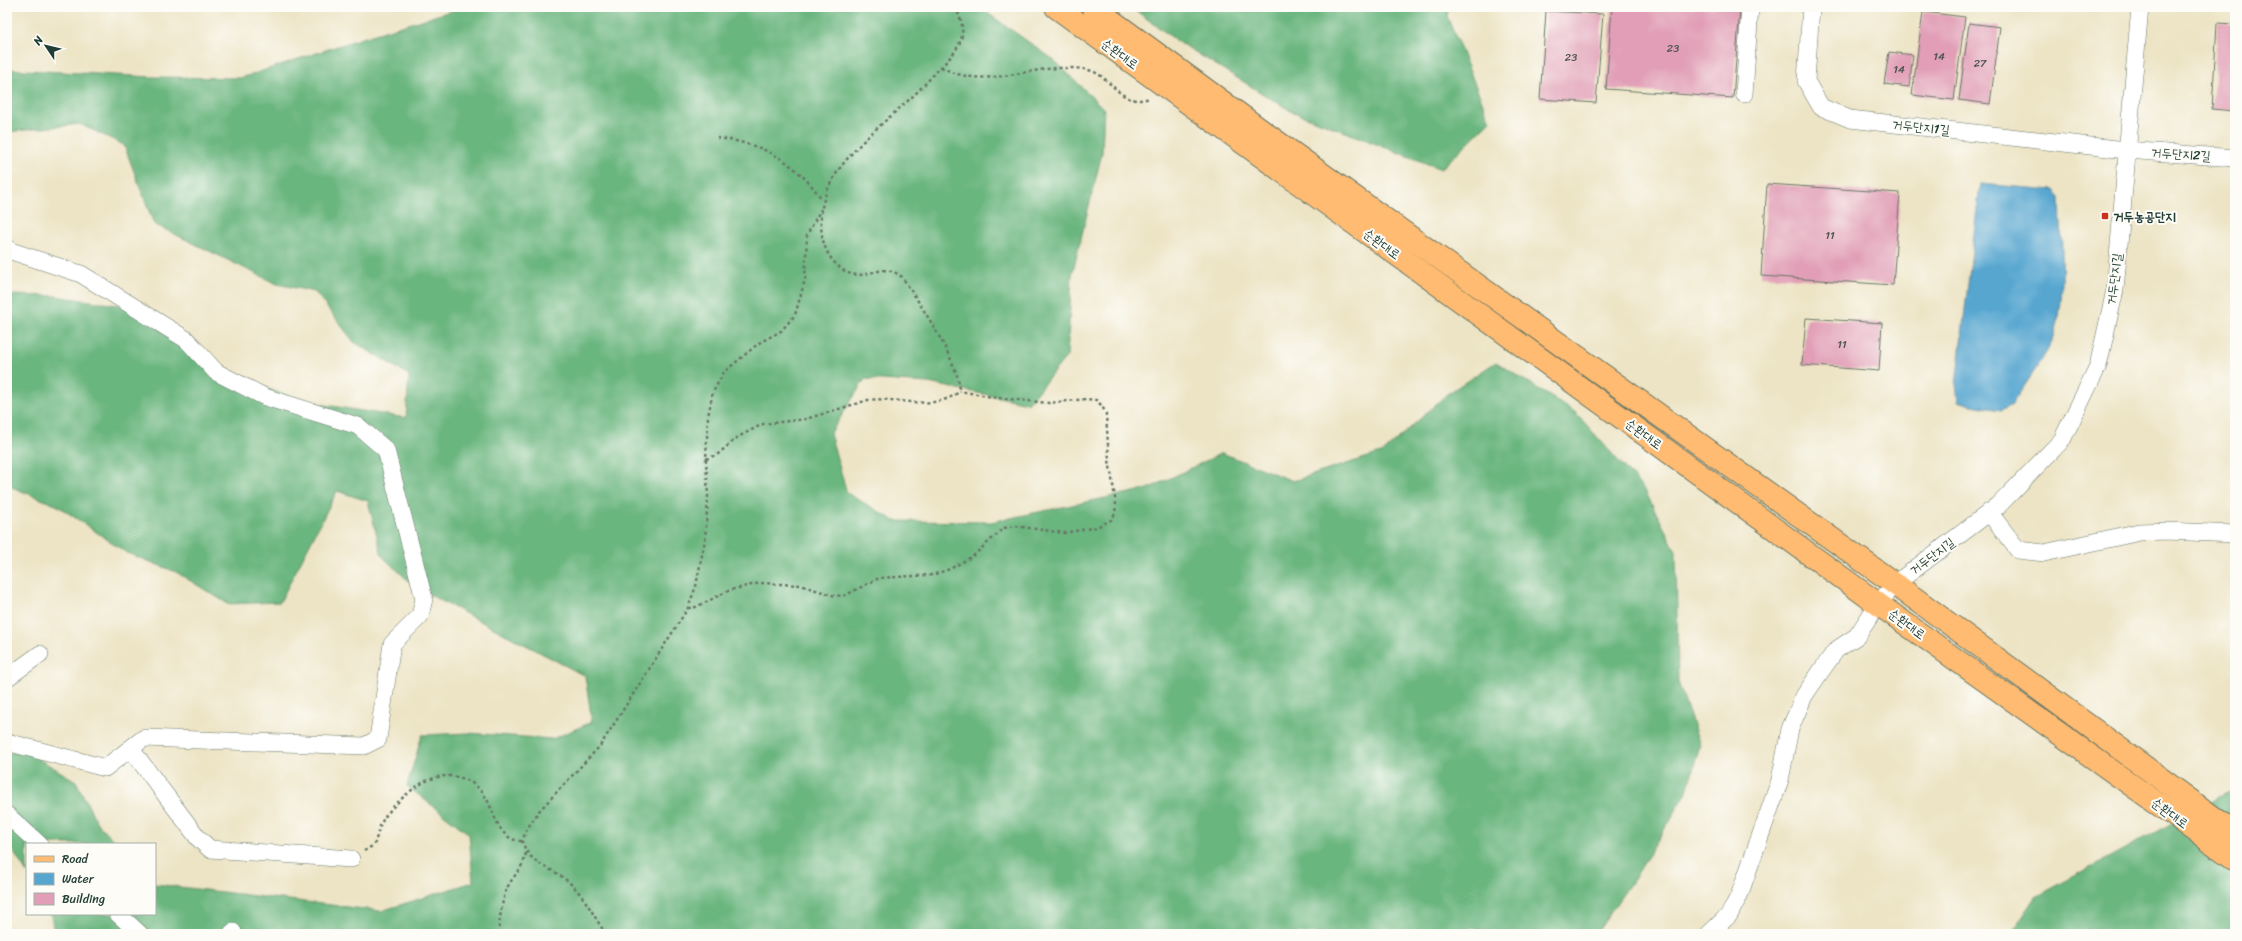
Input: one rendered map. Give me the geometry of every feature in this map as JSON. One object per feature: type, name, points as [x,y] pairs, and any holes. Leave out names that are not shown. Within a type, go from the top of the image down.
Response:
[{"type":"main road","name":"순환대로","points":[[1056,7],[1878,604],[2235,859]]},
{"type":"main road","name":"순환대로","points":[[1093,7],[1269,136],[1895,584],[2235,833]]},
{"type":"street","points":[[1744,94],[1750,7]]},
{"type":"street","name":"거두단지1길","points":[[1811,7],[1806,81],[1821,107],[1850,119],[2126,150]]},
{"type":"street","name":"거두단지길","points":[[1709,934],[1729,915],[1739,896],[1780,780],[1790,729],[1804,696],[1836,650],[1857,636],[1878,604],[1895,584],[1999,505],[2062,440],[2098,366],[2115,290],[2126,150],[2140,7]]},
{"type":"street","name":"거두단지2길","points":[[2126,150],[2235,158]]},
{"type":"street","points":[[7,247],[11,250],[81,274],[187,340],[216,372],[265,397],[358,426],[386,450],[424,598],[420,616],[392,644],[378,739],[364,746],[144,738],[105,768],[7,742]]},
{"type":"street","points":[[1989,512],[2018,550],[2044,553],[2140,532],[2166,531],[2235,534]]},
{"type":"street","points":[[7,678],[40,654]]},
{"type":"street","points":[[131,749],[198,838],[210,849],[351,859]]},
{"type":"street","points":[[7,815],[38,843]]},
{"type":"street","points":[[119,915],[140,934]]},
{"type":"path","points":[[706,459],[718,454],[738,437],[763,424],[806,419],[878,398],[918,403],[952,398],[960,391],[960,382],[948,353],[902,277],[894,271],[884,269],[856,276],[842,270],[829,256],[821,237],[822,199],[835,176],[855,148],[909,100],[941,67],[960,41],[961,19],[955,7]]},
{"type":"path","points":[[941,67],[961,76],[979,78],[1058,68],[1081,68],[1092,71],[1124,97],[1132,100],[1145,99],[1154,96]]},
{"type":"path","points":[[717,138],[750,143],[777,155],[810,182],[822,199]]},
{"type":"path","points":[[606,934],[575,888],[559,875],[536,862],[526,852],[522,841],[527,828],[539,811],[600,746],[688,608],[696,586],[705,540],[708,508],[706,459],[710,402],[717,381],[737,360],[781,331],[795,315],[805,280],[806,235],[821,209]]},
{"type":"path","points":[[688,608],[696,607],[730,590],[760,584],[800,585],[835,596],[846,595],[879,578],[932,575],[950,569],[972,556],[1004,528],[1015,526],[1064,533],[1097,527],[1110,520],[1115,514],[1116,504],[1108,460],[1106,414],[1102,406],[1096,400],[1086,399],[1049,403],[998,398],[960,391]]},
{"type":"path","points":[[351,859],[374,845],[382,820],[413,788],[435,776],[458,776],[473,784],[482,792],[488,802],[500,829],[513,841],[522,841]]},
{"type":"path","points":[[498,934],[502,906],[508,887],[523,866],[526,852]]},
{"type":"green space","points":[[464,7],[979,7],[1054,60],[1104,109],[1102,153],[1072,275],[1067,356],[1028,403],[928,383],[865,379],[830,434],[847,493],[895,521],[991,522],[1148,489],[1222,453],[1293,481],[1384,452],[1447,394],[1496,362],[1576,413],[1645,491],[1676,551],[1678,682],[1700,745],[1686,794],[1637,874],[1595,934],[1489,934],[1473,927],[1463,934],[54,934],[51,915],[156,915],[156,884],[381,911],[473,882],[469,834],[407,786],[422,735],[468,733],[552,739],[592,722],[585,676],[415,587],[382,556],[368,501],[337,491],[280,602],[228,604],[176,572],[127,553],[58,506],[7,485],[7,295],[55,296],[125,306],[228,374],[301,401],[406,418],[409,375],[354,342],[315,292],[277,284],[154,224],[124,145],[80,124],[7,132],[7,69],[152,77],[241,78],[362,38]]},
{"type":"green space","points":[[1131,7],[1449,7],[1447,16],[1490,121],[1441,169],[1291,111],[1177,41]]},
{"type":"green space","points":[[27,752],[76,781],[97,823],[116,843],[26,843],[26,871],[7,842],[7,753]]},
{"type":"green space","points":[[2235,789],[2235,934],[2011,934],[2036,897]]},
{"type":"water","points":[[1980,184],[2054,190],[2060,197],[2062,287],[2061,305],[2054,337],[2041,361],[2012,404],[2001,410],[1958,401],[1956,384]]},
{"type":"building","points":[[1612,7],[1740,7],[1733,98],[1606,89]]},
{"type":"building","points":[[1546,11],[1603,14],[1596,103],[1540,99]]},
{"type":"building","points":[[1923,12],[1965,17],[1954,100],[1912,95]]},
{"type":"building","points":[[1969,23],[2000,27],[1990,104],[1959,100]]},
{"type":"building","points":[[2217,23],[2235,24],[2235,111],[2212,109]]},
{"type":"building","points":[[1889,52],[1913,55],[1909,87],[1884,84]]},
{"type":"building","points":[[1767,184],[1900,193],[1893,285],[1761,276]]},
{"type":"building","points":[[1806,318],[1882,323],[1879,371],[1802,365]]},
{"type":"place","name":"거두농공단지","points":[[2105,216]]}]
